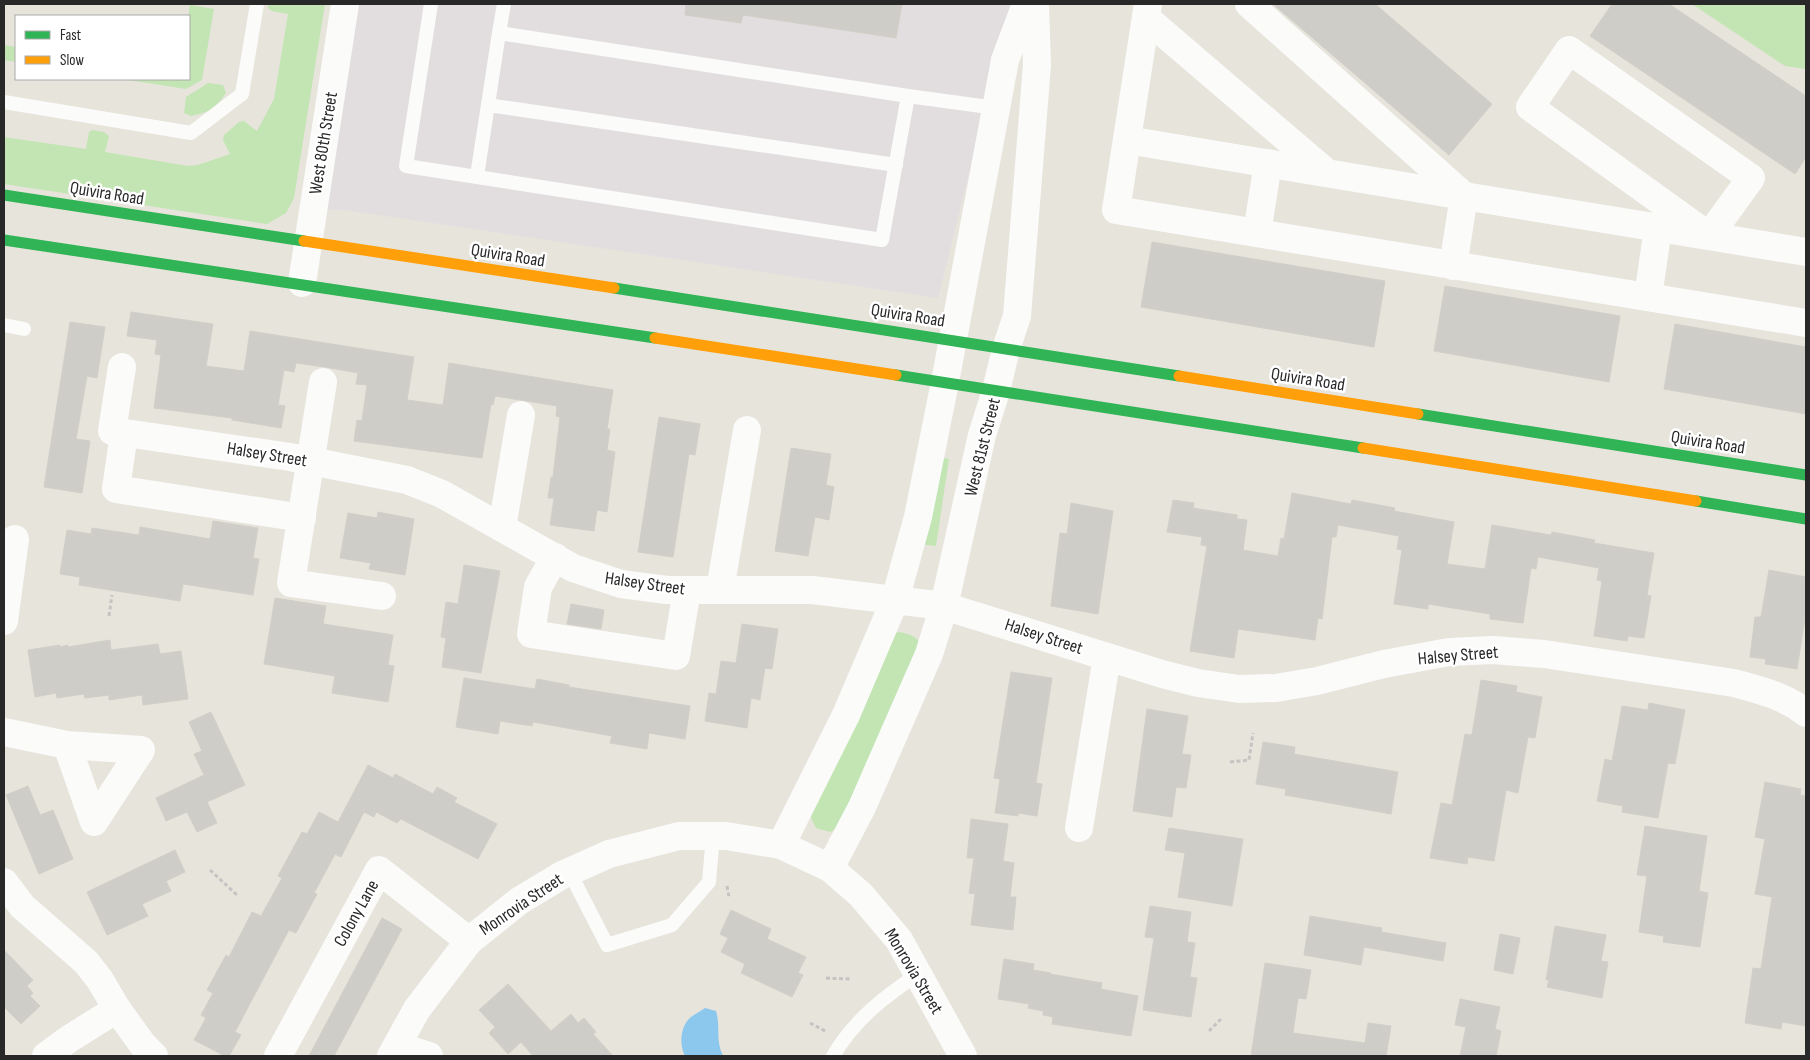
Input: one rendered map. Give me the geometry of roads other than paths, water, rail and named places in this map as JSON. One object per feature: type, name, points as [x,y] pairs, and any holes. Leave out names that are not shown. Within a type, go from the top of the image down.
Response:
[{"type":"main road","name":"Quivira Road","points":[[4,195],[953,340],[1806,476]]},
{"type":"main road","points":[[4,240],[302,283],[996,391],[1648,488],[1806,519]]},
{"type":"street","name":"West 80th Street","points":[[302,283],[345,4]]},
{"type":"street","points":[[781,845],[846,715],[895,600],[918,518],[1005,60],[1026,4]]},
{"type":"street","name":"West 81st Street","points":[[830,868],[862,806],[929,654],[944,606],[982,435],[1017,316],[1037,65],[1035,4]]},
{"type":"street","points":[[1249,4],[1464,196]]},
{"type":"street","points":[[1147,11],[1327,174]]},
{"type":"street","points":[[1147,11],[1116,210],[1806,323]]},
{"type":"street","points":[[1569,50],[1751,178],[1709,236],[1530,107],[1569,50]]},
{"type":"street","points":[[1127,140],[1806,252]]},
{"type":"street","points":[[1257,233],[1268,164]]},
{"type":"street","points":[[1453,266],[1464,196]]},
{"type":"street","points":[[1648,298],[1658,228]]},
{"type":"street","points":[[122,368],[116,489],[302,518]]},
{"type":"street","points":[[323,382],[292,583],[382,596]]},
{"type":"street","points":[[502,528],[521,415]]},
{"type":"street","points":[[720,590],[747,430]]},
{"type":"street","name":"Halsey Street","points":[[118,432],[311,461],[407,480],[442,494],[573,568],[621,584],[667,590],[812,590],[944,606],[1107,657],[1198,683],[1239,689],[1276,688],[1449,652],[1492,650],[1544,654],[1734,683],[1763,690],[1794,704],[1806,713]]},
{"type":"street","points":[[4,621],[15,539]]},
{"type":"street","points":[[555,557],[538,587],[531,634],[676,656],[687,590]]},
{"type":"street","points":[[1080,828],[1107,657]]},
{"type":"street","points":[[4,732],[67,745]]},
{"type":"street","name":"Monrovia Street","points":[[395,1051],[417,1008],[469,941],[518,901],[569,871],[610,854],[679,836],[726,836],[781,845],[830,868],[861,895],[899,940],[963,1056]]},
{"type":"street","name":"Colony Lane","points":[[278,1056],[380,870],[469,941]]},
{"type":"street","points":[[4,882],[22,906],[86,962],[100,980],[117,1010],[143,1045],[154,1056]]},
{"type":"street","points":[[46,1056],[68,1039],[117,1010]]},
{"type":"street","points":[[395,1051],[429,1056]]},
{"type":"lane","points":[[4,102],[191,133],[242,94],[258,4]]},
{"type":"lane","points":[[431,4],[406,166],[882,240],[908,96]]},
{"type":"lane","points":[[477,176],[504,4]]},
{"type":"lane","points":[[500,33],[996,108]]},
{"type":"lane","points":[[488,104],[896,165]]},
{"type":"lane","points":[[4,326],[24,329]]},
{"type":"lane","points":[[569,871],[607,945],[672,925],[709,882],[713,836]]},
{"type":"lane","points":[[833,1056],[859,1020],[883,998],[918,974]]},
{"type":"water","points":[[705,1008],[716,1011],[719,1044],[723,1056],[685,1056],[681,1041],[685,1025],[691,1017]]}]
